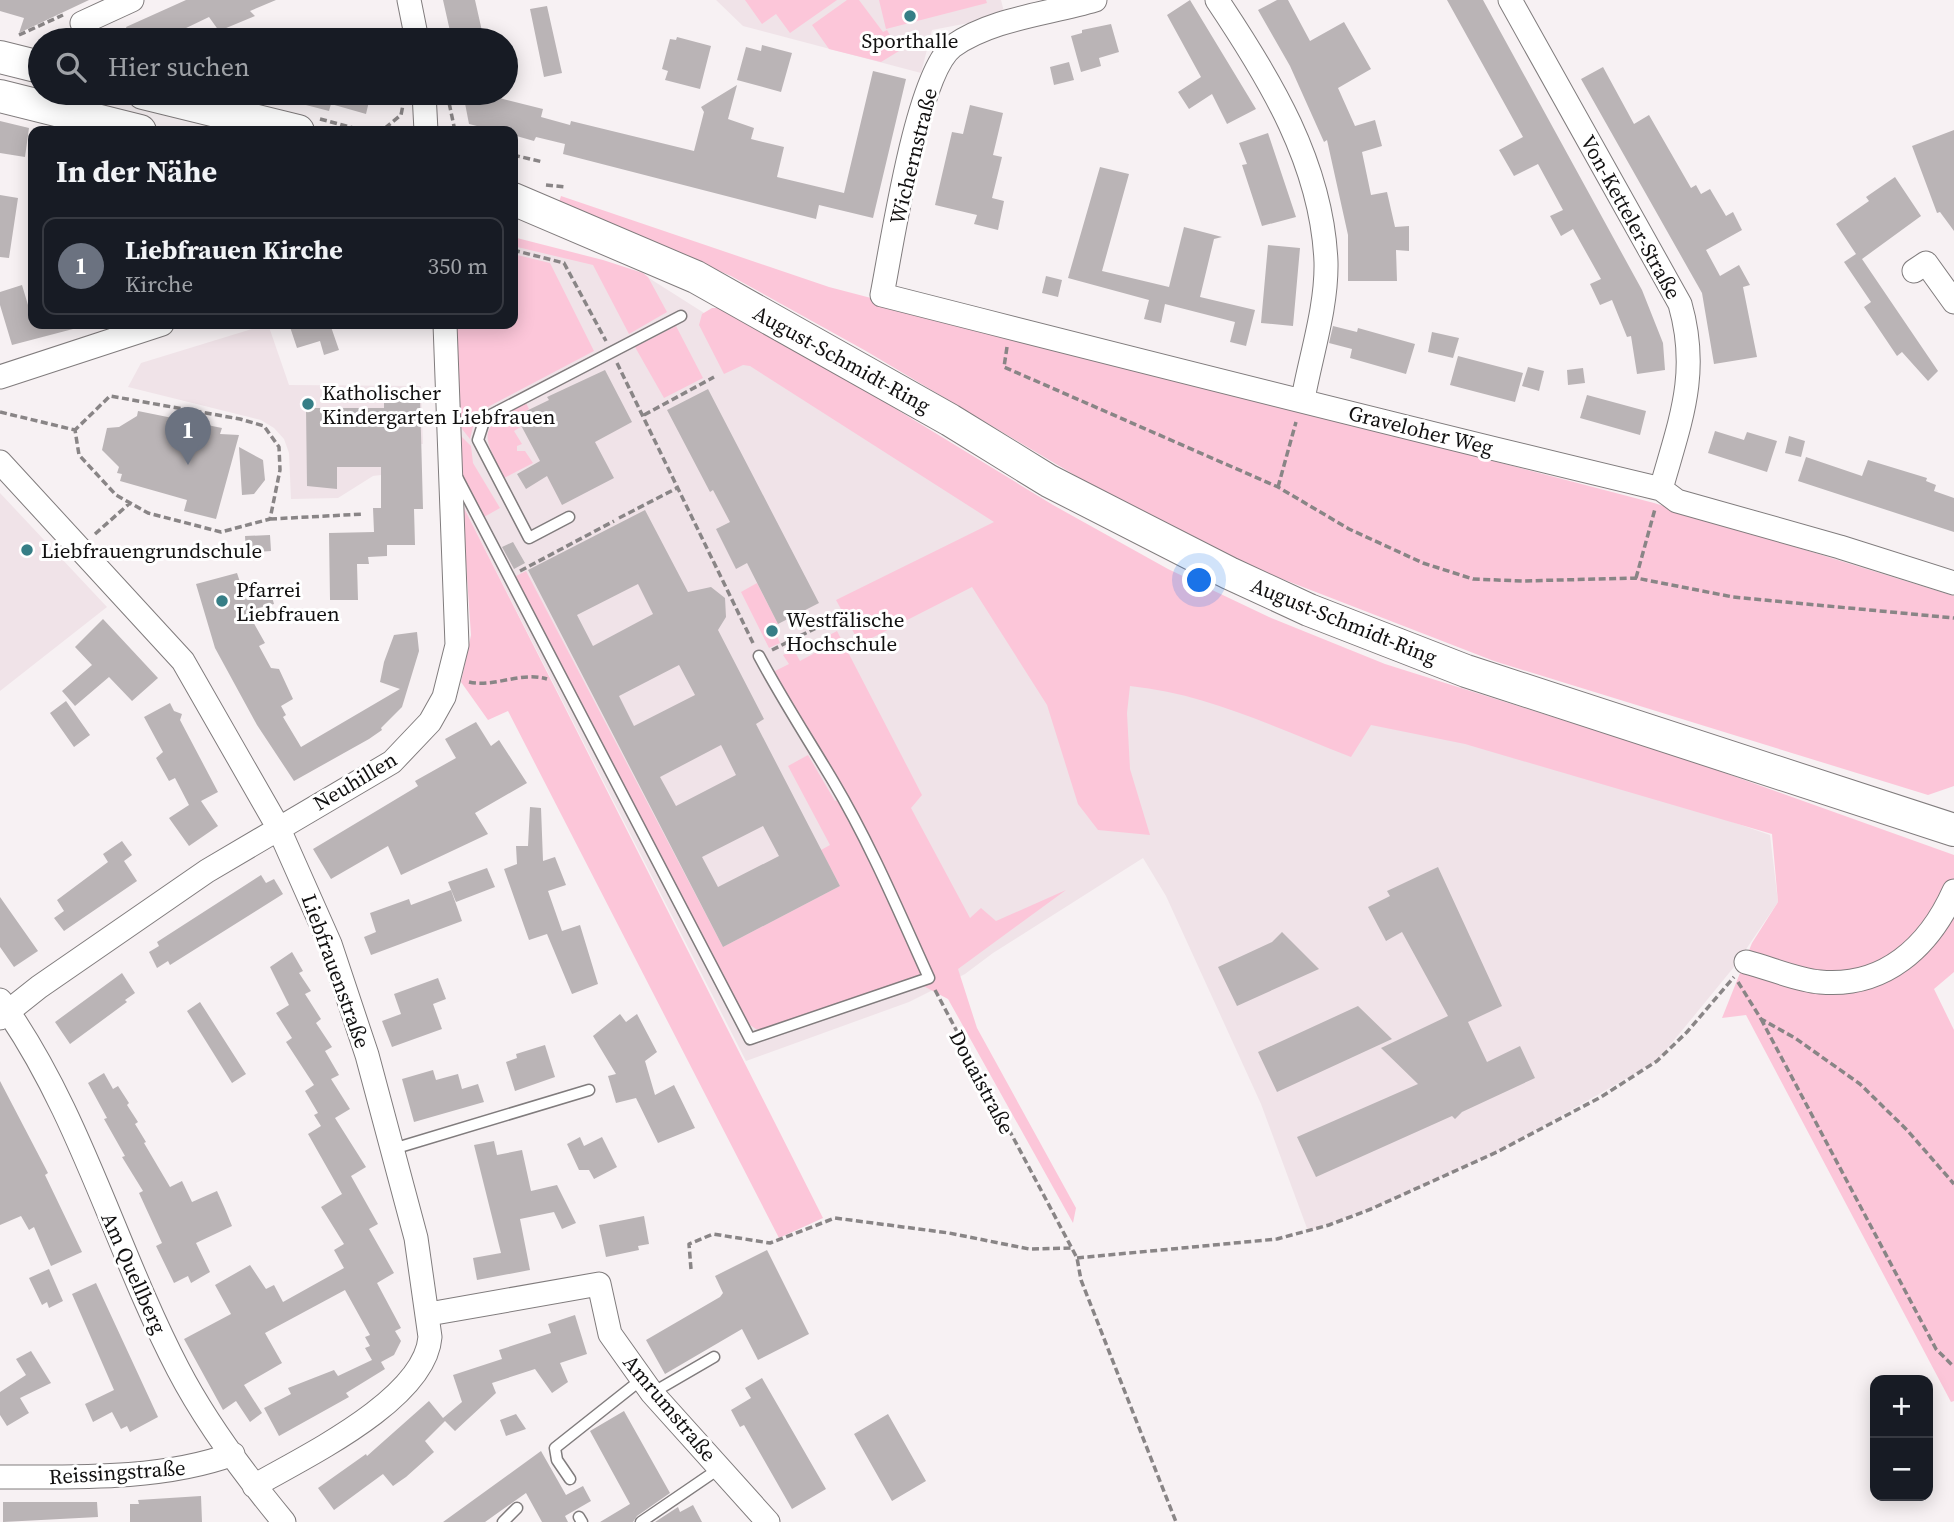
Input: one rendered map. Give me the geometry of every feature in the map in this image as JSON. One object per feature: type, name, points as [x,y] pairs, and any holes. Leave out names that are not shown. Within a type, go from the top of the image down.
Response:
[{"type":"main road","points":[[8,47],[28,60]]},
{"type":"main road","points":[[0,96],[28,103]]},
{"type":"main road","points":[[36,105],[120,126]]},
{"type":"main road","points":[[192,105],[278,126]]},
{"type":"main road","name":"August-Schmidt-Ring","points":[[518,201],[696,277],[950,420],[1049,481],[1229,573],[1309,610],[1466,671],[1954,830]]},
{"type":"main road","name":"August-Schmidt-Ring","points":[[518,225],[624,246]]},
{"type":"street","points":[[82,23],[132,0]]},
{"type":"street","points":[[409,0],[414,28]]},
{"type":"street","name":"Wichernstraße","points":[[882,295],[925,99],[938,62],[953,47],[974,35],[1015,20],[1095,0]]},
{"type":"street","points":[[1217,0],[1257,60],[1288,120],[1304,154],[1319,211],[1326,263],[1325,286],[1303,399]]},
{"type":"street","name":"Von-Ketteler-Straße","points":[[1510,0],[1680,304],[1688,332],[1689,387],[1661,489]]},
{"type":"street","points":[[425,105],[426,126]]},
{"type":"street","points":[[1914,271],[1926,263],[1954,302]]},
{"type":"street","name":"Graveloher Weg","points":[[882,295],[1303,399],[1395,425],[1661,489],[1677,501],[1954,583]]},
{"type":"street","points":[[0,377],[147,329]]},
{"type":"street","name":"Neuhillen","points":[[3,1010],[207,871],[392,762],[430,722],[444,697],[457,645],[453,468],[445,329]]},
{"type":"street","name":"Liebfrauenstraße","points":[[0,462],[183,661],[278,827],[330,944],[367,1055],[393,1149],[415,1238],[429,1314],[429,1352],[422,1365],[390,1399],[345,1435],[254,1486]]},
{"type":"street","points":[[1746,962],[1817,982],[1867,978],[1921,946],[1946,911],[1954,891]]},
{"type":"street","name":"Am Quellberg","points":[[3,1010],[45,1073],[178,1371],[254,1486],[284,1522]]},
{"type":"street","name":"Amrumstraße","points":[[429,1314],[599,1284],[610,1334],[647,1386],[768,1522]]},
{"type":"street","name":"Reissingstraße","points":[[0,1477],[68,1477],[188,1468],[233,1454]]},
{"type":"lane","points":[[569,517],[529,538],[478,440],[485,418],[681,316]]},
{"type":"lane","points":[[453,468],[750,1039],[929,978],[840,794],[791,715],[759,656]]},
{"type":"lane","points":[[393,1149],[589,1090]]},
{"type":"lane","points":[[570,1479],[557,1460],[555,1448],[647,1386],[714,1357]]},
{"type":"lane","points":[[641,1522],[720,1468]]},
{"type":"lane","points":[[503,1522],[517,1508]]},
{"type":"path","points":[[42,28],[75,9],[82,23]]},
{"type":"path","points":[[8,47],[28,36]]},
{"type":"path","points":[[387,126],[401,115],[403,105]]},
{"type":"path","points":[[450,105],[454,126]]},
{"type":"path","points":[[518,156],[542,162]]},
{"type":"path","points":[[518,251],[564,263],[605,339]]},
{"type":"path","points":[[1010,327],[1004,367],[1278,487],[1349,529],[1423,563],[1473,579],[1522,581],[1636,578],[1733,597],[1954,618]]},
{"type":"path","points":[[620,370],[759,656],[838,617]]},
{"type":"path","points":[[644,415],[714,377]]},
{"type":"path","points":[[75,430],[110,396],[240,419],[264,426],[279,447],[280,470],[270,520]]},
{"type":"path","points":[[1278,487],[1303,399]]},
{"type":"path","points":[[0,412],[75,430]]},
{"type":"path","points":[[75,430],[79,455],[116,495],[148,513],[221,531],[270,520],[364,514]]},
{"type":"path","points":[[620,518],[679,487]]},
{"type":"path","points":[[1636,578],[1661,489]]},
{"type":"path","points":[[80,548],[130,503]]},
{"type":"path","points":[[509,577],[614,521]]},
{"type":"path","points":[[480,684],[534,675],[548,679],[561,678]]},
{"type":"path","points":[[1746,962],[1736,979],[1761,1019],[1936,1349],[1954,1367]]},
{"type":"path","points":[[1077,1258],[1278,1239],[1329,1226],[1371,1209],[1497,1152],[1601,1097],[1657,1060],[1688,1032],[1746,962]]},
{"type":"path","name":"Douaistraße","points":[[929,978],[1077,1258],[1081,1280],[1176,1522]]},
{"type":"path","points":[[1761,1019],[1795,1038],[1860,1084],[1907,1130],[1954,1184]]},
{"type":"path","points":[[691,1269],[689,1244],[696,1238],[713,1234],[770,1243],[835,1218],[949,1233],[1029,1249],[1071,1248]]},
{"type":"shaded area","points":[[716,0],[1001,0],[1005,16],[932,30],[921,73],[743,26]]},
{"type":"shaded area","points":[[745,0],[837,0],[790,33],[776,14],[762,24]]},
{"type":"shaded area","points":[[847,0],[859,0],[883,32],[887,30],[899,51],[881,62],[829,49],[812,25]]},
{"type":"shaded area","name":"Sporthalle","points":[[879,0],[986,0],[987,3],[886,29]]},
{"type":"shaded area","points":[[561,196],[829,287],[1654,503],[1954,596],[1954,786],[1928,795],[1494,661],[1236,561],[1130,508],[866,351],[731,276],[559,202]]},
{"type":"shaded area","points":[[518,238],[643,273],[648,277],[667,312],[629,334],[593,265],[518,247]]},
{"type":"shaded area","points":[[518,243],[641,273],[1054,535],[1372,697],[1770,835],[1778,902],[1734,967],[1657,1061],[1497,1152],[1371,1209],[1308,1231],[1261,1104],[1166,896],[1143,858],[993,953],[965,974],[909,1002],[746,1061],[462,504],[456,329],[518,329]]},
{"type":"shaded area","points":[[518,255],[550,263],[594,351],[480,411],[475,418],[470,439],[458,424],[455,329],[518,329]]},
{"type":"shaded area","points":[[712,308],[723,308],[778,337],[1053,505],[1168,569],[1269,617],[1385,664],[1683,758],[1954,855],[1954,972],[1934,989],[1954,1030],[1954,1401],[1951,1402],[1746,1015],[1722,1018],[1752,943],[1778,902],[1772,834],[1465,744],[1371,725],[1351,757],[1215,705],[1159,690],[1130,686],[1127,713],[1130,769],[1150,835],[1098,830],[1078,804],[1047,705],[972,587],[860,644],[836,600],[994,522],[750,366],[743,365],[724,374],[699,325],[702,314]]},
{"type":"shaded area","points":[[676,326],[703,378],[664,398],[635,347]]},
{"type":"shaded area","name":"Katholischer Kindergarten Liebfrauen","points":[[252,329],[270,329],[289,385],[421,386],[423,444],[381,445],[381,475],[373,476],[338,498],[291,499],[289,453],[284,439],[274,428],[261,420],[128,387],[141,363]]},
{"type":"shaded area","points":[[526,403],[529,409],[517,416],[522,426],[514,431],[522,444],[517,446],[517,451],[525,451],[533,463],[504,478],[491,450],[488,433],[499,419]]},
{"type":"shaded area","points":[[457,432],[471,446],[473,463],[500,508],[484,517],[499,549],[459,470]]},
{"type":"shaded area","name":"Liebfrauengrundschule","points":[[0,493],[107,607],[0,691]]},
{"type":"shaded area","points":[[462,504],[823,1218],[779,1238],[508,711],[488,720],[461,682],[471,635]]},
{"type":"shaded area","points":[[526,571],[723,947],[840,886],[821,850],[830,845],[788,766],[808,755],[835,801],[845,796],[773,672],[789,664],[783,655],[794,650],[800,661],[824,648],[820,640],[837,631],[922,795],[911,808],[970,918],[981,908],[996,921],[1066,890],[958,969],[977,1028],[1076,1208],[1073,1223],[948,999],[914,981],[764,1029],[756,1029],[744,1021],[514,577]]},
{"type":"shaded area","points":[[757,583],[778,624],[773,627],[780,643],[769,648],[741,592]]},
{"type":"building","points":[[0,0],[89,0],[19,33],[24,18],[0,11]]},
{"type":"building","points":[[186,0],[276,0],[250,11],[255,16],[226,28],[217,28],[209,17],[186,28],[126,27]]},
{"type":"building","points":[[443,0],[475,0],[481,28],[449,28]]},
{"type":"building","points":[[1190,0],[1256,109],[1227,124],[1212,94],[1189,109],[1178,92],[1201,77],[1167,15]]},
{"type":"building","points":[[1277,0],[1288,0],[1310,41],[1344,22],[1371,69],[1338,88],[1355,126],[1375,120],[1382,146],[1362,152],[1371,195],[1387,192],[1395,227],[1409,226],[1409,251],[1396,250],[1397,281],[1348,281],[1348,235],[1327,140],[1324,142],[1290,66],[1258,10]]},
{"type":"building","points":[[1447,0],[1483,0],[1642,290],[1663,343],[1665,370],[1637,374],[1631,336],[1627,337],[1612,300],[1600,305],[1590,284],[1601,279],[1573,229],[1561,236],[1550,216],[1563,210],[1538,164],[1514,176],[1499,150],[1523,137]]},
{"type":"building","points":[[547,6],[562,73],[544,77],[530,9]]},
{"type":"building","points":[[1111,24],[1119,52],[1099,58],[1101,66],[1081,72],[1071,36],[1082,33],[1082,30]]},
{"type":"building","points":[[677,37],[711,46],[700,89],[665,80],[668,71],[662,69],[670,39],[676,40]]},
{"type":"building","points":[[762,45],[792,53],[781,92],[737,80],[746,47],[761,51]]},
{"type":"building","points":[[1069,62],[1074,80],[1054,85],[1050,67]]},
{"type":"building","points":[[1603,67],[1634,124],[1649,115],[1691,188],[1696,185],[1701,194],[1710,189],[1726,216],[1733,212],[1742,230],[1706,250],[1720,276],[1739,265],[1750,285],[1743,287],[1757,357],[1714,364],[1702,293],[1581,79]]},
{"type":"building","points":[[873,71],[906,79],[873,218],[819,205],[816,219],[563,154],[565,144],[536,137],[534,141],[518,136],[518,126],[469,124],[465,105],[518,105],[518,103],[543,109],[541,117],[570,125],[571,121],[694,151],[704,112],[701,107],[737,85],[728,119],[754,128],[751,139],[784,147],[777,177],[844,193]]},
{"type":"building","points":[[306,105],[331,105],[329,111]]},
{"type":"building","points":[[334,105],[368,105],[366,114]]},
{"type":"building","points":[[970,105],[1003,113],[993,155],[1002,157],[992,198],[1004,201],[998,230],[974,224],[977,215],[935,205],[952,132],[963,134]]},
{"type":"building","points":[[0,121],[28,128],[25,157],[0,153]]},
{"type":"building","points":[[1954,130],[1954,231],[1940,212],[1937,213],[1912,146]]},
{"type":"building","points":[[1268,133],[1296,217],[1262,226],[1242,165],[1247,164],[1239,143]]},
{"type":"building","points":[[1100,167],[1129,174],[1102,271],[1169,287],[1184,227],[1222,237],[1214,239],[1200,297],[1255,310],[1246,346],[1230,342],[1235,322],[1165,304],[1161,323],[1144,319],[1149,300],[1068,278]]},
{"type":"building","points":[[1895,177],[1921,216],[1862,259],[1938,371],[1928,381],[1902,352],[1897,356],[1864,307],[1871,302],[1844,262],[1856,254],[1836,224],[1869,201],[1866,197]]},
{"type":"building","points":[[0,195],[18,198],[9,258],[0,257]]},
{"type":"building","points":[[1268,245],[1300,248],[1293,326],[1261,323]]},
{"type":"building","points":[[1046,276],[1062,280],[1058,297],[1042,293]]},
{"type":"building","points":[[22,285],[28,305],[28,329],[73,329],[12,345],[0,305],[0,292]]},
{"type":"building","points":[[1333,326],[1357,332],[1358,328],[1415,344],[1406,374],[1350,358],[1352,349],[1329,343]]},
{"type":"building","points":[[291,329],[332,329],[339,350],[324,355],[320,341],[297,348]]},
{"type":"building","points":[[1432,332],[1459,338],[1453,358],[1428,352]]},
{"type":"building","points":[[1458,356],[1523,373],[1515,402],[1450,385]]},
{"type":"building","points":[[1528,367],[1544,371],[1539,391],[1522,386]]},
{"type":"building","points":[[1583,368],[1585,383],[1568,385],[1567,370]]},
{"type":"building","points":[[605,370],[632,422],[595,442],[614,478],[562,505],[547,476],[526,489],[517,474],[540,461],[516,416],[549,400],[547,397]]},
{"type":"building","points":[[708,389],[819,603],[778,624],[747,563],[736,569],[716,529],[730,522],[713,490],[710,492],[667,410]]},
{"type":"building","points":[[1587,395],[1646,411],[1640,435],[1580,418]]},
{"type":"building","points":[[420,396],[423,509],[414,509],[415,545],[387,545],[387,556],[368,557],[369,564],[357,564],[358,600],[330,600],[329,533],[374,532],[373,508],[381,508],[381,467],[337,467],[337,489],[307,486],[306,408],[384,408],[384,397]]},
{"type":"building","points":[[138,411],[222,428],[220,434],[239,435],[216,519],[184,511],[187,500],[120,481],[122,474],[117,473],[119,467],[102,450],[107,428],[119,427],[137,416]]},
{"type":"building","points":[[1715,431],[1744,440],[1747,432],[1777,441],[1767,472],[1708,453]]},
{"type":"building","points":[[1789,436],[1805,441],[1801,457],[1785,453]]},
{"type":"building","points":[[239,447],[263,460],[265,480],[254,494],[242,495]]},
{"type":"building","points":[[1806,457],[1862,476],[1868,460],[1927,478],[1926,481],[1936,485],[1934,491],[1954,498],[1954,532],[1798,481]]},
{"type":"building","points":[[645,510],[688,592],[711,587],[725,598],[726,617],[718,630],[764,719],[756,724],[840,886],[723,947],[528,570]],"holes":[[[638,584],[653,614],[593,646],[577,615]],[[679,665],[695,695],[634,726],[619,696]],[[721,745],[736,775],[676,806],[660,777]],[[763,826],[779,856],[718,887],[702,857]]]},
{"type":"building","points":[[270,535],[271,551],[246,553],[245,536]]},
{"type":"building","points":[[513,542],[525,563],[514,569],[502,547]]},
{"type":"building","points":[[237,573],[245,597],[270,590],[274,604],[247,611],[265,643],[259,646],[271,668],[279,669],[293,699],[281,706],[286,715],[283,717],[301,747],[400,689],[380,682],[384,662],[394,635],[417,632],[419,651],[402,707],[382,730],[369,739],[294,781],[257,725],[215,648],[196,584]]},
{"type":"building","points":[[103,619],[158,678],[132,701],[109,677],[75,706],[62,691],[92,665],[75,647]]},
{"type":"building","points":[[66,701],[90,735],[74,747],[50,713]]},
{"type":"building","points":[[170,703],[174,711],[182,714],[180,720],[218,792],[201,801],[218,826],[189,846],[169,818],[189,805],[175,778],[169,781],[156,758],[163,752],[144,717]]},
{"type":"building","points":[[476,722],[491,746],[499,740],[527,783],[475,813],[488,834],[401,875],[388,846],[331,879],[313,849],[418,786],[415,781],[456,758],[445,739]]},
{"type":"building","points":[[530,807],[541,808],[543,861],[555,857],[566,885],[548,891],[562,931],[580,925],[598,984],[572,994],[547,934],[529,940],[504,869],[517,864],[516,846],[528,846]]},
{"type":"building","points":[[122,841],[132,855],[124,861],[137,881],[64,931],[54,918],[64,911],[57,900],[108,862],[103,854]]},
{"type":"building","points":[[1438,867],[1502,1006],[1468,1022],[1487,1062],[1520,1046],[1535,1078],[1462,1112],[1455,1119],[1452,1116],[1316,1177],[1297,1137],[1418,1084],[1381,1048],[1448,1016],[1402,932],[1386,941],[1368,907],[1390,896],[1387,891]]},
{"type":"building","points":[[487,868],[495,887],[456,902],[448,882]]},
{"type":"building","points":[[261,875],[266,883],[274,879],[283,894],[170,965],[168,961],[157,968],[149,952],[159,946],[157,942]]},
{"type":"building","points":[[451,890],[462,921],[371,955],[364,937],[376,932],[370,913],[409,899],[411,905]]},
{"type":"building","points":[[0,897],[38,951],[14,967],[0,947]]},
{"type":"building","points":[[1282,932],[1319,969],[1237,1006],[1218,967],[1272,942]]},
{"type":"building","points":[[292,952],[303,971],[299,973],[311,991],[305,994],[321,1019],[316,1023],[332,1047],[325,1051],[339,1075],[331,1079],[350,1109],[335,1118],[366,1167],[351,1176],[378,1224],[369,1229],[394,1273],[377,1283],[401,1328],[395,1331],[401,1341],[394,1355],[381,1362],[385,1369],[346,1393],[349,1397],[279,1436],[264,1408],[291,1394],[288,1388],[334,1370],[338,1376],[372,1360],[365,1348],[370,1346],[365,1337],[370,1335],[345,1290],[265,1333],[282,1363],[244,1385],[262,1413],[250,1422],[236,1401],[223,1410],[184,1339],[231,1314],[215,1285],[250,1265],[266,1289],[274,1285],[283,1302],[344,1268],[334,1250],[344,1244],[321,1207],[342,1194],[308,1134],[321,1126],[314,1115],[318,1113],[305,1091],[314,1085],[286,1042],[292,1038],[276,1013],[289,1005],[270,967]]},
{"type":"building","points":[[122,973],[135,993],[125,1000],[127,1002],[70,1044],[55,1022]]},
{"type":"building","points":[[438,978],[446,999],[433,1004],[442,1029],[392,1047],[382,1021],[401,1014],[394,994]]},
{"type":"building","points":[[200,1002],[246,1074],[232,1083],[187,1011]]},
{"type":"building","points":[[1358,1006],[1392,1039],[1277,1092],[1258,1052]]},
{"type":"building","points":[[620,1014],[626,1022],[637,1014],[657,1052],[645,1061],[655,1095],[674,1085],[695,1128],[658,1143],[636,1098],[616,1103],[608,1076],[616,1074],[593,1036]]},
{"type":"building","points":[[545,1045],[555,1077],[515,1091],[506,1062],[517,1058],[516,1054]]},
{"type":"building","points":[[433,1070],[436,1080],[458,1074],[462,1089],[478,1084],[484,1102],[414,1122],[402,1079]]},
{"type":"building","points":[[104,1073],[113,1089],[118,1086],[129,1103],[127,1105],[138,1122],[135,1124],[146,1142],[144,1143],[170,1187],[182,1181],[192,1202],[217,1191],[225,1209],[232,1226],[196,1243],[210,1272],[191,1283],[188,1276],[174,1283],[156,1246],[162,1243],[139,1193],[143,1191],[122,1157],[125,1156],[88,1083]]},
{"type":"building","points":[[0,1081],[48,1173],[45,1175],[82,1252],[51,1266],[34,1227],[29,1230],[21,1216],[0,1225]]},
{"type":"building","points":[[580,1137],[584,1146],[602,1137],[617,1167],[594,1179],[589,1170],[579,1170],[567,1144]]},
{"type":"building","points":[[494,1141],[497,1155],[522,1150],[531,1191],[557,1185],[576,1223],[562,1229],[554,1212],[520,1219],[530,1270],[477,1280],[473,1258],[501,1253],[474,1145]]},
{"type":"building","points":[[644,1216],[649,1244],[638,1246],[639,1250],[606,1257],[599,1225]]},
{"type":"building","points":[[767,1250],[809,1334],[758,1360],[742,1329],[665,1374],[646,1340],[720,1297],[723,1293],[715,1276]]},
{"type":"building","points":[[49,1269],[63,1301],[49,1308],[47,1302],[42,1305],[29,1278]]},
{"type":"building","points":[[96,1283],[158,1417],[130,1432],[127,1426],[121,1429],[112,1412],[93,1422],[85,1404],[114,1390],[72,1294]]},
{"type":"building","points":[[575,1315],[587,1354],[560,1363],[568,1382],[552,1393],[535,1369],[492,1383],[496,1393],[455,1431],[445,1421],[425,1441],[434,1452],[406,1477],[393,1486],[383,1474],[334,1510],[318,1488],[366,1454],[367,1456],[429,1401],[443,1418],[462,1402],[453,1375],[502,1359],[499,1350],[551,1333],[548,1324]]},
{"type":"building","points":[[31,1351],[51,1383],[20,1398],[29,1413],[7,1426],[0,1415],[0,1392],[26,1375],[16,1359]]},
{"type":"building","points":[[762,1378],[826,1489],[792,1509],[744,1425],[740,1427],[731,1410],[751,1398],[745,1388]]},
{"type":"building","points":[[624,1411],[670,1493],[637,1516],[633,1522],[600,1522],[630,1504],[590,1431]]},
{"type":"building","points":[[516,1414],[526,1429],[506,1436],[500,1420]]},
{"type":"building","points":[[888,1414],[926,1481],[892,1501],[854,1434]]},
{"type":"building","points":[[541,1451],[566,1495],[583,1486],[591,1501],[565,1516],[568,1522],[542,1522],[526,1493],[485,1522],[443,1522]]},
{"type":"building","points":[[201,1496],[202,1522],[130,1522],[130,1504],[139,1504],[138,1500]]},
{"type":"building","points":[[3,1502],[97,1502],[98,1517],[3,1522]]},
{"type":"building","points":[[693,1505],[702,1522],[655,1522],[678,1507],[680,1512]]},
{"type":"place","name":"Sporthalle","points":[[910,16]]},
{"type":"place","name":"Katholischer Kindergarten Liebfrauen","points":[[308,404]]},
{"type":"place","name":"Liebfrauen Kirche","points":[[188,465]]},
{"type":"place","name":"Liebfrauengrundschule","points":[[27,550]]},
{"type":"place","name":"Pfarrei Liebfrauen","points":[[222,601]]},
{"type":"place","name":"Westfälische Hochschule","points":[[772,631]]}]
